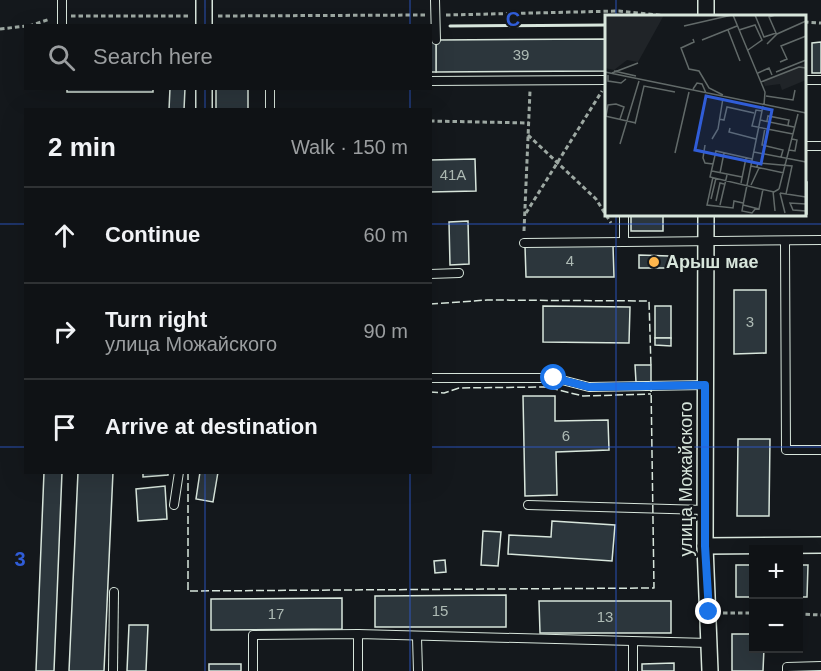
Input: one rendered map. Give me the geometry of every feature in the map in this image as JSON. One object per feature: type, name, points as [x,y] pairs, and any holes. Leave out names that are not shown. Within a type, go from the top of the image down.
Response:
[{"type":"street","points":[[204,0],[204,21]]},
{"type":"street","points":[[204,90],[204,108]]},
{"type":"street","name":"улица Можайского","points":[[706,216],[705,546],[710,671]]},
{"type":"street","points":[[705,546],[821,545]]},
{"type":"lane","points":[[62,0],[62,24]]},
{"type":"lane","points":[[435,0],[435,40]]},
{"type":"lane","points":[[434,78],[605,82]]},
{"type":"lane","points":[[270,90],[270,108]]},
{"type":"lane","points":[[624,216],[624,242]]},
{"type":"lane","points":[[524,243],[821,240]]},
{"type":"lane","points":[[785,241],[786,450],[821,450]]},
{"type":"lane","points":[[432,274],[459,273]]},
{"type":"lane","points":[[432,378],[554,378],[589,387],[705,385]]},
{"type":"lane","points":[[174,505],[179,474]]},
{"type":"lane","points":[[528,505],[705,510]]},
{"type":"lane","points":[[114,592],[114,671]]},
{"type":"lane","points":[[253,671],[253,635],[358,634],[633,643],[710,643]]},
{"type":"lane","points":[[358,634],[358,671]]},
{"type":"lane","points":[[417,637],[417,671]]},
{"type":"lane","points":[[633,643],[633,671]]},
{"type":"lane","points":[[787,671],[787,667],[821,666]]},
{"type":"path","points":[[34,24],[62,16],[204,21],[619,11],[659,15]]},
{"type":"path","points":[[806,22],[821,23]]},
{"type":"path","points":[[0,29],[24,26]]},
{"type":"path","points":[[524,243],[530,80]]},
{"type":"path","points":[[525,214],[605,84]]},
{"type":"path","points":[[432,121],[528,123]]},
{"type":"path","points":[[528,135],[596,199],[605,213]]},
{"type":"path","points":[[607,216],[624,242]]},
{"type":"path","points":[[709,612],[749,613]]},
{"type":"path","points":[[803,615],[821,615]]},
{"type":"building","points":[[605,39],[605,71],[436,72],[436,40]]},
{"type":"building","points":[[432,40],[436,40],[436,72],[432,72]]},
{"type":"building","points":[[821,42],[821,73],[812,73],[812,43]]},
{"type":"building","points":[[67,90],[153,90],[153,92],[67,92]]},
{"type":"building","points":[[170,90],[185,90],[184,108],[169,108]]},
{"type":"building","points":[[216,90],[248,90],[248,108],[216,108]]},
{"type":"building","points":[[475,159],[476,191],[432,192],[432,160]]},
{"type":"building","points":[[806,182],[807,182],[806,214]]},
{"type":"building","points":[[631,216],[663,216],[663,231],[631,231]]},
{"type":"building","points":[[468,221],[469,264],[450,265],[449,222]]},
{"type":"building","points":[[613,245],[614,277],[526,277],[525,246]]},
{"type":"building","name":"Арыш мае","points":[[639,255],[669,256],[669,268],[639,268]]},
{"type":"building","points":[[734,290],[766,290],[766,353],[734,354]]},
{"type":"building","points":[[543,306],[630,307],[629,343],[543,342]]},
{"type":"building","points":[[655,306],[671,306],[671,338],[655,338]]},
{"type":"building","points":[[655,338],[671,338],[671,346],[655,345]]},
{"type":"building","points":[[635,365],[651,365],[651,382],[636,382]]},
{"type":"building","points":[[523,396],[555,396],[555,421],[608,420],[609,450],[556,452],[557,495],[525,496]]},
{"type":"building","points":[[738,439],[770,439],[769,516],[737,516]]},
{"type":"building","points":[[44,474],[62,474],[54,671],[36,671]]},
{"type":"building","points":[[78,474],[113,474],[104,671],[69,671]]},
{"type":"building","points":[[143,474],[168,474],[168,475],[143,477]]},
{"type":"building","points":[[200,474],[218,474],[213,502],[196,499]]},
{"type":"building","points":[[165,486],[167,519],[138,521],[136,489]]},
{"type":"building","points":[[552,521],[615,525],[612,561],[508,554],[509,535],[551,537]]},
{"type":"building","points":[[483,531],[501,532],[498,566],[481,565]]},
{"type":"building","points":[[445,560],[446,572],[435,573],[434,561]]},
{"type":"building","points":[[736,565],[749,565],[749,597],[736,597]]},
{"type":"building","points":[[803,565],[808,565],[807,597],[803,597]]},
{"type":"building","points":[[506,595],[506,627],[375,627],[375,596]]},
{"type":"building","points":[[342,598],[342,629],[211,630],[211,599]]},
{"type":"building","points":[[539,601],[671,601],[671,633],[540,633]]},
{"type":"building","points":[[129,625],[148,625],[146,671],[127,671]]},
{"type":"building","points":[[732,634],[749,634],[749,653],[764,653],[763,671],[732,671]]},
{"type":"building","points":[[674,663],[674,671],[642,671],[642,664]]},
{"type":"building","points":[[209,664],[241,664],[241,671],[209,671]]},
{"type":"fence","points":[[432,304],[487,300],[649,301],[651,367]]},
{"type":"fence","points":[[188,474],[188,591],[654,588],[651,385]]},
{"type":"fence","points":[[432,392],[444,393],[459,388],[546,387],[583,396],[651,394]]},
{"type":"wall","points":[[450,26],[605,25]]},
{"type":"place","name":"Арыш мае","points":[[654,262]]},
{"type":"route","points":[[554,378],[589,387],[705,385],[705,546],[709,612]]}]
